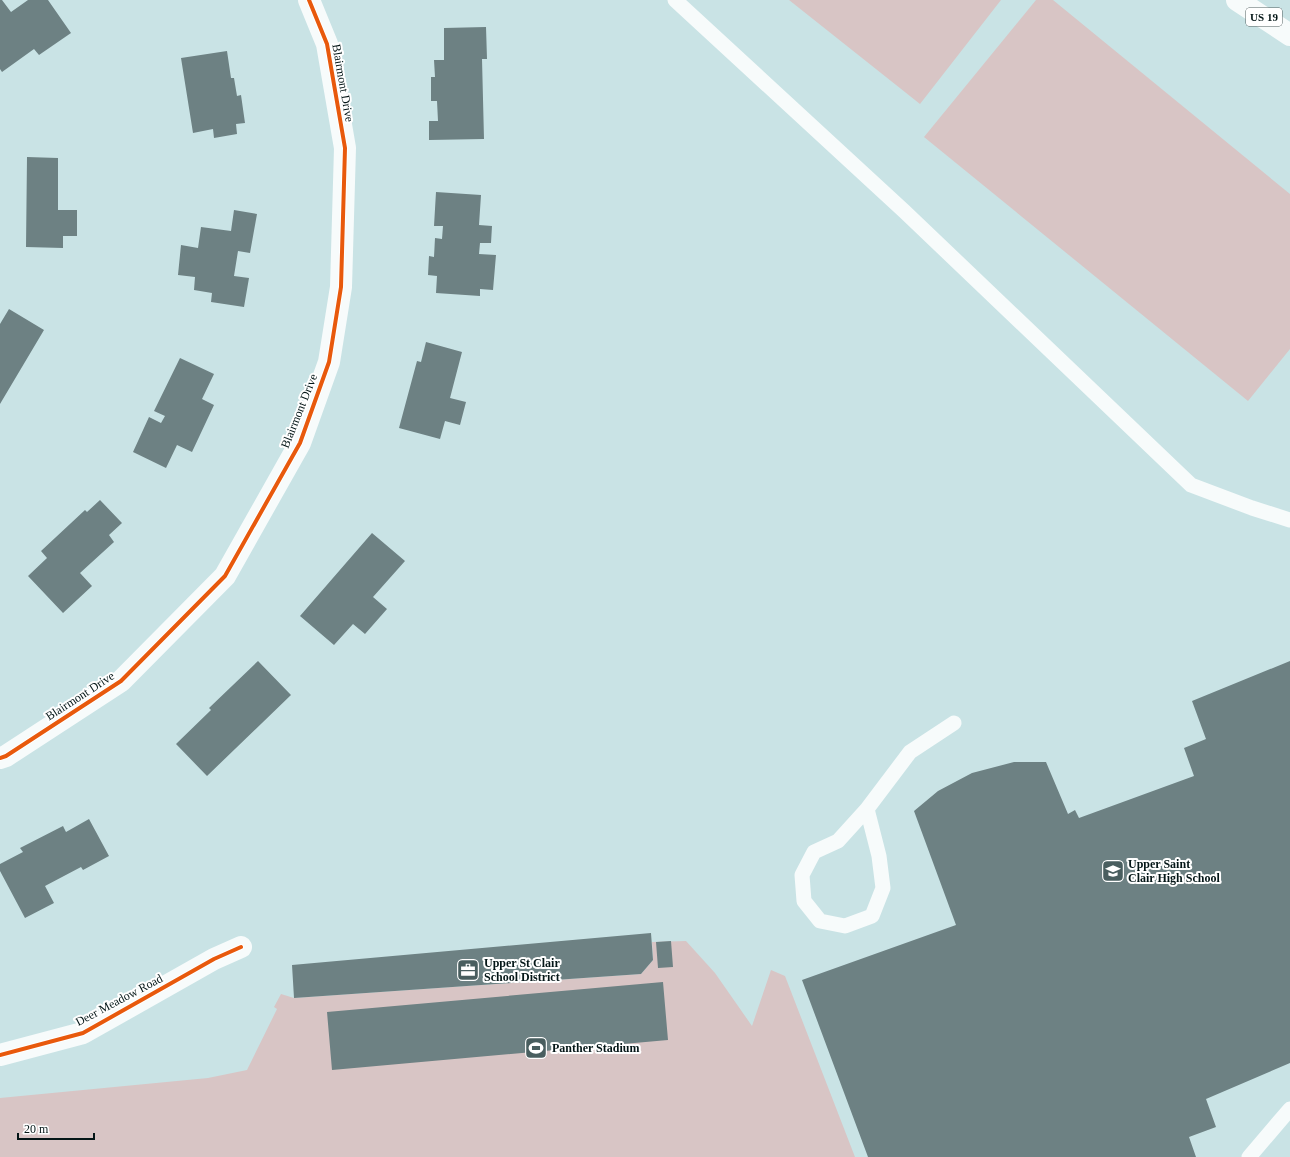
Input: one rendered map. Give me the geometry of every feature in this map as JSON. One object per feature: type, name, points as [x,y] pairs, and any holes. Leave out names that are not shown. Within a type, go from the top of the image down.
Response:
[{"type":"street","name":"Blairmont Drive","points":[[0,758],[6,756],[121,681],[225,576],[300,443],[329,362],[341,287],[345,148],[327,44],[309,0]]},
{"type":"street","name":"US 19","points":[[1237,0],[1290,35]]},
{"type":"street","name":"Deer Meadow Road","points":[[0,1055],[83,1033],[214,959],[241,947]]},
{"type":"lane","points":[[675,0],[904,210],[1191,485],[1252,508],[1290,520]]},
{"type":"lane","points":[[867,809],[879,856],[883,888],[872,916],[844,926],[820,921],[804,901],[802,874],[814,852],[838,841],[867,809],[910,752],[954,723]]},
{"type":"lane","points":[[1249,1157],[1290,1109]]},
{"type":"shaded area","points":[[789,0],[1001,0],[920,104]]},
{"type":"shaded area","points":[[1036,0],[1053,0],[1290,194],[1290,349],[1248,401],[924,137]]},
{"type":"shaded area","name":"Panther Stadium","points":[[686,941],[715,973],[752,1026],[771,970],[785,976],[855,1157],[0,1157],[0,1098],[208,1078],[247,1070],[277,1009],[274,1007],[281,994],[294,998],[641,974],[653,960],[652,942]]},
{"type":"building","points":[[0,0],[2,0],[11,12],[28,0],[48,0],[71,33],[39,55],[34,49],[2,72],[0,69]]},
{"type":"building","points":[[486,27],[487,59],[482,59],[484,139],[429,140],[429,121],[438,121],[437,101],[431,101],[431,77],[435,77],[434,60],[444,60],[444,28]]},
{"type":"building","points":[[227,51],[231,78],[234,78],[237,96],[241,95],[245,123],[236,124],[237,134],[214,138],[213,129],[193,133],[181,58]]},
{"type":"building","points":[[27,157],[58,158],[58,210],[77,210],[77,236],[63,236],[63,248],[26,247]]},
{"type":"building","points":[[436,192],[481,195],[479,225],[492,226],[491,243],[480,243],[479,254],[496,255],[493,290],[480,289],[480,296],[436,293],[437,276],[428,275],[429,256],[434,257],[435,238],[442,239],[443,226],[434,226]]},
{"type":"building","points":[[234,210],[257,214],[250,253],[238,251],[234,276],[249,278],[244,307],[211,302],[212,293],[194,290],[195,277],[178,275],[181,245],[198,248],[201,227],[231,231]]},
{"type":"building","points":[[9,309],[44,330],[0,404],[0,324]]},
{"type":"building","points":[[426,342],[462,352],[450,398],[466,402],[460,425],[445,421],[440,439],[399,428],[417,361],[421,362]]},
{"type":"building","points":[[180,358],[214,374],[202,399],[214,405],[192,452],[177,445],[166,468],[133,452],[149,417],[161,423],[165,416],[154,411]]},
{"type":"building","points":[[100,500],[122,523],[109,535],[114,542],[80,573],[92,586],[63,613],[28,576],[47,558],[41,551],[85,510],[87,512]]},
{"type":"building","points":[[372,533],[405,561],[373,597],[387,609],[365,634],[353,624],[334,645],[300,616]]},
{"type":"building","points":[[258,661],[291,695],[207,776],[176,744],[211,710],[209,708]]},
{"type":"building","name":"Upper Saint Clair High School","points":[[1290,661],[1290,1063],[1206,1099],[1216,1127],[1189,1137],[1196,1157],[868,1157],[802,980],[956,925],[914,811],[938,791],[972,773],[1014,762],[1046,762],[1068,814],[1075,810],[1079,818],[1194,776],[1184,748],[1206,739],[1192,701]]},
{"type":"building","points":[[89,819],[109,856],[83,870],[81,867],[45,886],[54,903],[25,918],[0,871],[0,864],[23,852],[20,848],[63,826],[66,832]]},
{"type":"building","name":"Upper St Clair School District","points":[[651,933],[653,960],[641,974],[294,998],[292,965]]},
{"type":"building","points":[[671,941],[673,967],[658,968],[656,942]]},
{"type":"building","points":[[663,982],[668,1040],[332,1070],[327,1012]]},
{"type":"cycle path","points":[[0,758],[6,756],[121,681],[225,576],[300,443],[329,362],[341,287],[345,148],[327,44],[309,0]]},
{"type":"cycle path","points":[[0,1055],[83,1033],[214,959],[241,947]]},
{"type":"place","name":"Upper Saint Clair High School","points":[[1113,871]]},
{"type":"place","name":"Upper St Clair School District","points":[[468,970]]},
{"type":"place","name":"Panther Stadium","points":[[536,1048]]}]
